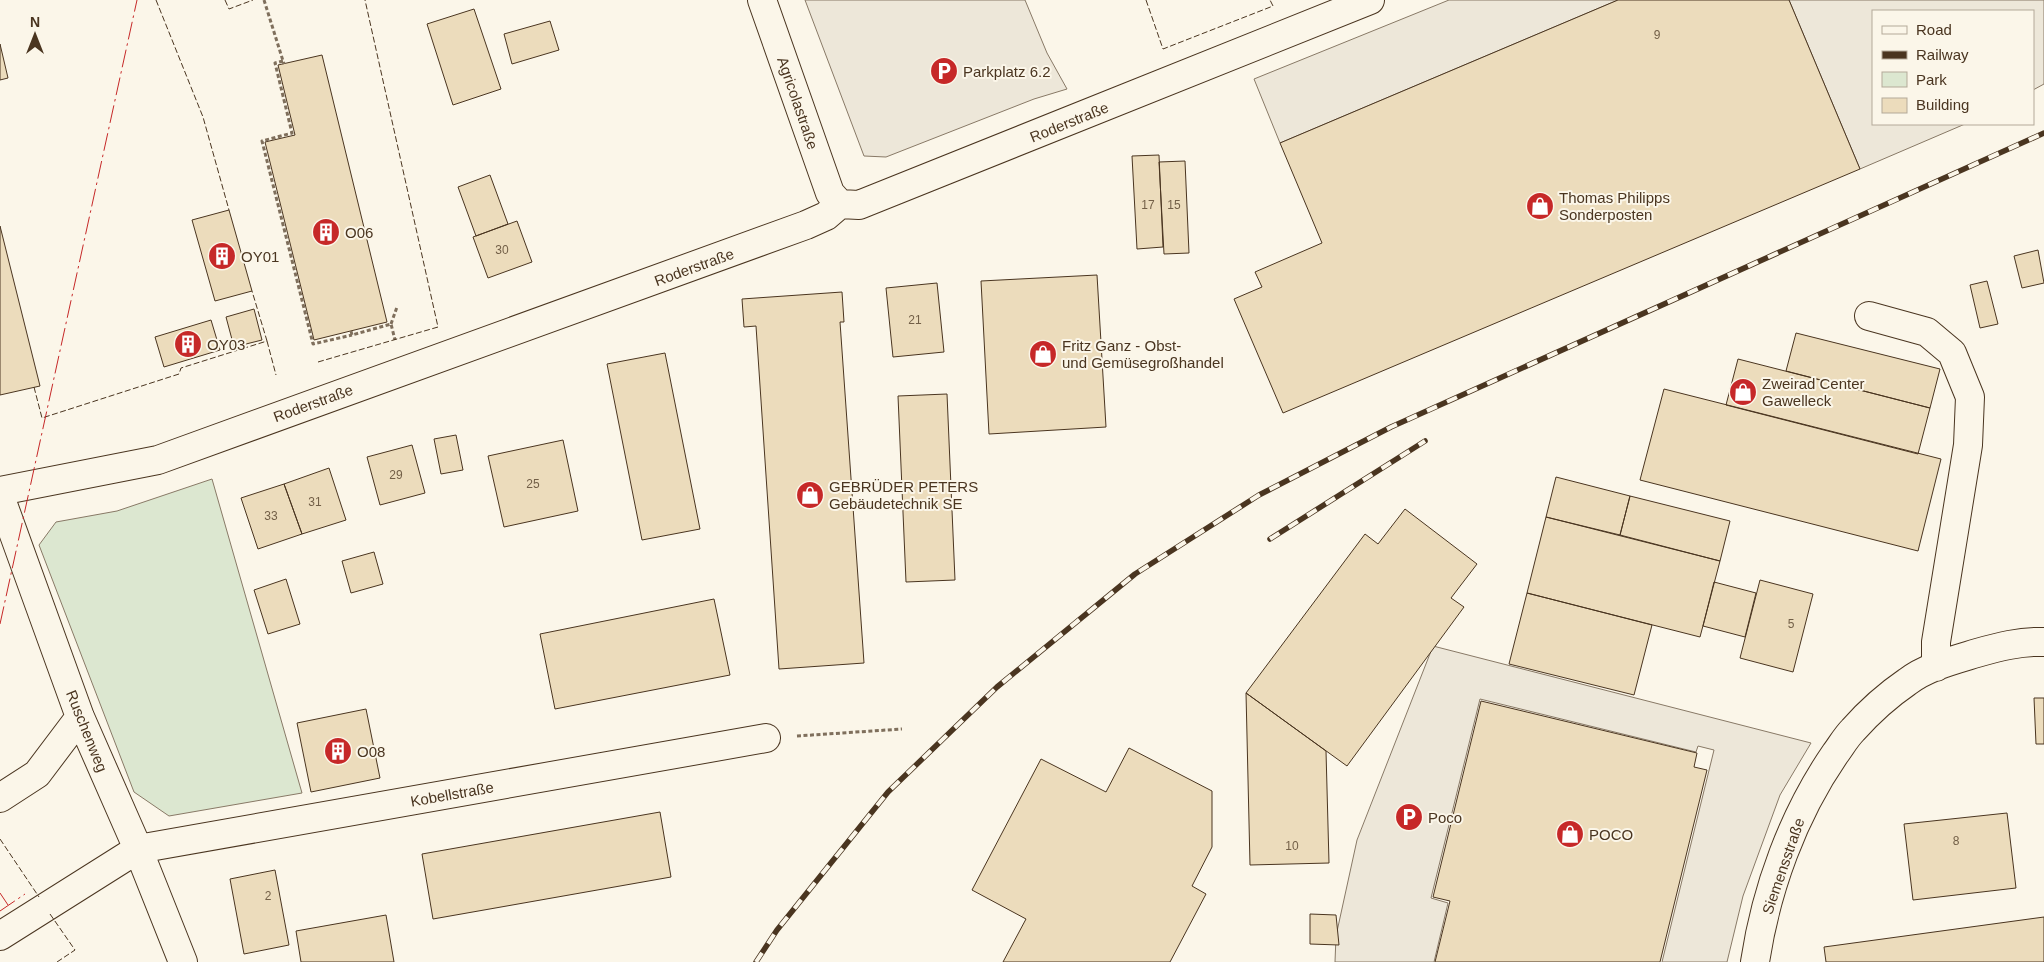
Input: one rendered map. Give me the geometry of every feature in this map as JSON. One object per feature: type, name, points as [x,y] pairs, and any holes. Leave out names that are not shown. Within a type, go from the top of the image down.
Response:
[{"type":"street","name":"Agricolastraße","points":[[762,0],[830,193],[840,204]]},
{"type":"street","name":"Roderstraße","points":[[0,491],[158,460],[806,226],[826,216],[840,204],[859,205],[1370,0]]},
{"type":"street","points":[[1869,316],[1927,332],[1952,352],[1970,397],[1968,445],[1936,642],[1936,667]]},
{"type":"street","name":"Ruschenweg","points":[[0,496],[80,718],[138,849],[183,962]]},
{"type":"street","name":"Siemensstraße","points":[[1755,962],[1769,901],[1785,850],[1804,808],[1826,768],[1852,730],[1908,680],[1936,667],[2001,646],[2044,642]]},
{"type":"street","points":[[0,798],[36,774],[80,718]]},
{"type":"street","name":"Kobellstraße","points":[[138,849],[766,738]]},
{"type":"street","points":[[0,936],[138,849]]},
{"type":"path","points":[[264,0],[283,62],[275,63],[292,133],[262,140],[313,344],[391,324]]},
{"type":"path","points":[[395,340],[391,324],[397,307]]},
{"type":"path","points":[[766,738],[902,729]]},
{"type":"green space","points":[[212,479],[302,793],[169,816],[134,792],[39,545],[56,522],[117,511]]},
{"type":"shaded area","name":"Parkplatz 6.2","points":[[805,0],[1025,0],[1047,53],[1067,89],[1034,99],[886,157],[864,156]]},
{"type":"shaded area","points":[[1449,0],[1618,0],[1280,143],[1254,79]]},
{"type":"shaded area","points":[[1789,0],[2044,0],[2044,84],[2034,89],[2034,10],[1872,10],[1872,125],[1963,125],[1860,169]]},
{"type":"shaded area","name":"Poco","points":[[1433,646],[1811,743],[1780,795],[1743,896],[1727,962],[1662,962],[1714,750],[1698,746],[1696,752],[1480,699],[1431,898],[1448,903],[1434,962],[1335,962],[1336,936],[1357,840]]},
{"type":"building","name":"Thomas Philipps Sonderposten","points":[[1618,0],[1789,0],[1860,169],[1283,413],[1234,299],[1262,287],[1255,272],[1322,243],[1280,143]]},
{"type":"building","points":[[474,9],[501,89],[453,105],[427,24]]},
{"type":"building","points":[[550,21],[559,50],[512,64],[504,34]]},
{"type":"building","points":[[0,44],[8,78],[0,80]]},
{"type":"building","name":"O06","points":[[322,55],[387,322],[314,340],[265,142],[295,135],[278,65]]},
{"type":"building","points":[[1159,155],[1163,247],[1137,249],[1132,156]]},
{"type":"building","points":[[1185,161],[1189,253],[1164,254],[1159,162]]},
{"type":"building","points":[[490,175],[508,224],[476,236],[458,187]]},
{"type":"building","name":"OY01","points":[[229,210],[252,291],[215,301],[192,220]]},
{"type":"building","points":[[517,221],[532,262],[488,278],[473,237]]},
{"type":"building","points":[[0,226],[40,386],[0,395]]},
{"type":"building","points":[[2038,250],[2044,283],[2022,288],[2014,256]]},
{"type":"building","name":"Fritz Ganz - Obst- und Gemüsegroßhandel","points":[[1097,275],[1106,427],[989,434],[981,281]]},
{"type":"building","points":[[1987,281],[1998,324],[1980,328],[1970,285]]},
{"type":"building","points":[[937,283],[944,352],[893,357],[886,288]]},
{"type":"building","name":"GEBRÜDER PETERS Gebäudetechnik SE","points":[[842,292],[844,322],[840,322],[864,663],[779,669],[756,326],[744,327],[742,299]]},
{"type":"building","points":[[254,309],[262,340],[234,347],[226,317]]},
{"type":"building","name":"OY03","points":[[211,320],[220,350],[164,367],[155,337]]},
{"type":"building","points":[[1796,333],[1940,369],[1930,408],[1786,371]]},
{"type":"building","points":[[665,353],[700,529],[642,540],[607,364]]},
{"type":"building","points":[[1738,359],[1930,408],[1918,454],[1726,405]]},
{"type":"building","points":[[1664,389],[1941,459],[1918,551],[1640,480]]},
{"type":"building","points":[[947,394],[955,580],[906,582],[898,396]]},
{"type":"building","points":[[456,435],[463,470],[441,474],[434,439]]},
{"type":"building","points":[[563,440],[578,511],[504,527],[488,456]]},
{"type":"building","points":[[412,445],[425,493],[380,505],[367,457]]},
{"type":"building","points":[[329,468],[346,520],[302,534],[284,484]]},
{"type":"building","points":[[1556,477],[1630,496],[1620,535],[1546,517]]},
{"type":"building","points":[[284,484],[302,534],[258,549],[241,498]]},
{"type":"building","points":[[1630,496],[1730,521],[1720,561],[1620,535]]},
{"type":"building","points":[[1405,509],[1477,564],[1451,598],[1464,607],[1347,766],[1246,693],[1365,534],[1378,544]]},
{"type":"building","points":[[1546,517],[1720,561],[1700,637],[1527,593]]},
{"type":"building","points":[[374,552],[383,584],[351,593],[342,561]]},
{"type":"building","points":[[286,579],[300,624],[268,634],[254,590]]},
{"type":"building","points":[[1760,580],[1813,594],[1793,672],[1740,658]]},
{"type":"building","points":[[1714,582],[1756,593],[1745,637],[1703,626]]},
{"type":"building","points":[[1527,593],[1652,625],[1634,695],[1509,664]]},
{"type":"building","points":[[714,599],[730,675],[555,709],[540,634]]},
{"type":"building","points":[[1246,693],[1326,751],[1329,863],[1250,865]]},
{"type":"building","points":[[2034,698],[2044,698],[2044,744],[2036,744]]},
{"type":"building","name":"POCO","points":[[1481,701],[1697,753],[1694,767],[1707,770],[1660,962],[1435,962],[1450,901],[1433,897]]},
{"type":"building","name":"O08","points":[[366,709],[380,778],[311,792],[297,723]]},
{"type":"building","points":[[1129,748],[1212,791],[1212,847],[1192,886],[1206,894],[1170,962],[1003,962],[1026,919],[972,890],[1041,759],[1106,792]]},
{"type":"building","points":[[660,812],[671,877],[433,919],[422,854]]},
{"type":"building","points":[[2007,813],[2016,888],[1913,900],[1904,824]]},
{"type":"building","points":[[275,870],[289,945],[244,954],[230,879]]},
{"type":"building","points":[[1310,914],[1336,915],[1339,945],[1310,944]]},
{"type":"building","points":[[386,915],[394,962],[301,962],[296,931]]},
{"type":"building","points":[[2044,917],[2044,962],[1826,962],[1824,947]]},
{"type":"railway","points":[[756,962],[777,930],[888,792],[997,687],[1135,574],[1259,495],[1391,427],[2044,133]]},
{"type":"railway","points":[[1270,539],[1425,441]]},
{"type":"fence","points":[[156,0],[203,117],[229,210]]},
{"type":"fence","points":[[225,0],[229,9],[253,0]]},
{"type":"fence","points":[[318,362],[438,327],[365,0]]},
{"type":"fence","points":[[1146,0],[1163,49],[1273,6],[1270,0]]},
{"type":"fence","points":[[34,387],[42,418],[179,374],[181,368],[267,341],[252,291]]},
{"type":"fence","points":[[267,341],[276,375]]},
{"type":"fence","points":[[0,839],[39,897]]},
{"type":"fence","points":[[50,914],[75,950],[57,962]]},
{"type":"power","points":[[0,624],[137,0]]},
{"type":"power","points":[[0,893],[8,905]]},
{"type":"power","points":[[0,911],[25,894]]},
{"type":"place","name":"Parkplatz 6.2","points":[[944,71]]},
{"type":"place","name":"Thomas Philipps Sonderposten","points":[[1540,206]]},
{"type":"place","name":"O06","points":[[326,232]]},
{"type":"place","name":"OY01","points":[[222,256]]},
{"type":"place","name":"OY03","points":[[188,344]]},
{"type":"place","name":"Fritz Ganz - Obst- und Gemüsegroßhandel","points":[[1043,354]]},
{"type":"place","name":"Zweirad Center Gawelleck","points":[[1743,392]]},
{"type":"place","name":"GEBRÜDER PETERS Gebäudetechnik SE","points":[[810,495]]},
{"type":"place","name":"O08","points":[[338,751]]},
{"type":"place","name":"Poco","points":[[1409,817]]},
{"type":"place","name":"POCO","points":[[1570,834]]}]
